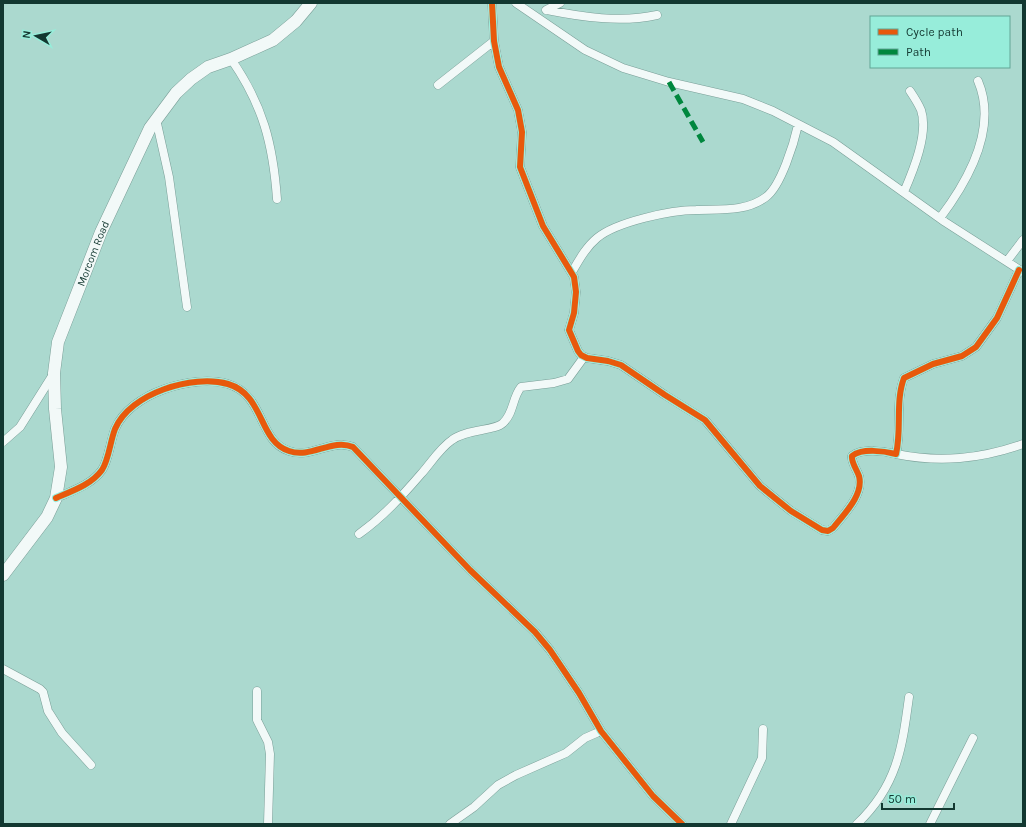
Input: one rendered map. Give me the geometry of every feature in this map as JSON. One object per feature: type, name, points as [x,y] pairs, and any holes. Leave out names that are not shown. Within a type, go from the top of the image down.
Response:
[{"type":"street","name":"Morcom Road","points":[[3,575],[47,516],[56,498],[61,467],[55,409],[54,373],[58,342],[101,232],[150,128],[176,92],[191,79],[208,67],[231,59],[272,40],[296,22],[311,3]]},
{"type":"street","points":[[492,3],[494,41],[499,67],[518,110],[522,132],[520,167],[524,181],[543,226],[572,272],[576,292],[570,334],[578,351],[584,357],[621,365],[705,420],[760,486],[791,511],[825,531],[833,528],[860,488],[860,480],[852,460],[852,456],[856,453],[871,451],[926,460],[948,460],[981,457],[1023,444]]},
{"type":"street","points":[[516,3],[586,50],[623,68],[669,82],[743,99],[773,111],[833,142],[940,218],[1021,271],[997,318],[976,347],[962,356],[933,364],[904,378],[900,396],[900,434],[896,454]]},
{"type":"street","points":[[535,15],[560,3]]},
{"type":"street","points":[[547,10],[602,18],[639,18],[656,15]]},
{"type":"street","points":[[438,85],[494,41]]},
{"type":"street","points":[[231,59],[246,80],[259,108],[270,144],[277,199]]},
{"type":"street","points":[[940,218],[959,193],[984,131],[984,94],[978,81]]},
{"type":"street","points":[[904,192],[912,174],[922,134],[921,111],[910,91]]},
{"type":"street","points":[[156,119],[169,177],[186,308]]},
{"type":"street","points":[[572,272],[582,254],[597,237],[616,227],[676,211],[746,207],[768,196],[791,154],[798,125]]},
{"type":"street","points":[[1006,261],[1023,240]]},
{"type":"street","points":[[359,534],[378,520],[401,497],[451,440],[470,431],[500,426],[508,417],[517,392],[521,387],[554,383],[568,379],[584,357]]},
{"type":"street","points":[[3,442],[20,427],[54,373]]},
{"type":"street","points":[[56,498],[90,482],[102,469],[115,428],[126,414],[155,392],[190,381],[228,384],[243,390],[251,399],[277,445],[289,452],[302,453],[336,444],[346,444],[353,447],[470,570],[535,632],[571,680],[601,731],[653,796],[682,824]]},
{"type":"street","points":[[3,669],[35,685],[43,692],[48,711],[62,733],[91,765]]},
{"type":"street","points":[[257,691],[258,720],[268,742],[270,754],[268,824]]},
{"type":"street","points":[[857,824],[870,811],[889,782],[902,746],[909,696]]},
{"type":"street","points":[[731,824],[762,758],[763,729]]},
{"type":"street","points":[[450,824],[498,785],[516,775],[566,753],[585,738],[601,731]]},
{"type":"street","points":[[930,824],[973,738]]},
{"type":"marked path","points":[[669,82],[703,142]]},
{"type":"cycle path","points":[[492,3],[494,41],[499,67],[518,110],[522,132],[520,167],[543,226],[574,277],[576,292],[574,313],[569,330],[578,351],[581,355],[587,358],[608,361],[621,365],[705,420],[760,486],[791,511],[822,530],[828,531],[833,528],[852,504],[859,490],[859,476],[853,463],[852,456],[856,453],[867,451],[879,451],[896,454],[899,435],[900,396],[904,378],[933,364],[962,356],[976,347],[997,318],[1019,270]]},
{"type":"cycle path","points":[[56,498],[87,484],[98,475],[106,461],[115,429],[123,416],[134,405],[148,396],[181,384],[214,382],[228,384],[240,390],[249,398],[272,438],[279,446],[289,451],[297,453],[337,445],[353,447],[470,570],[535,632],[550,650],[579,693],[601,731],[653,796],[682,824]]}]
